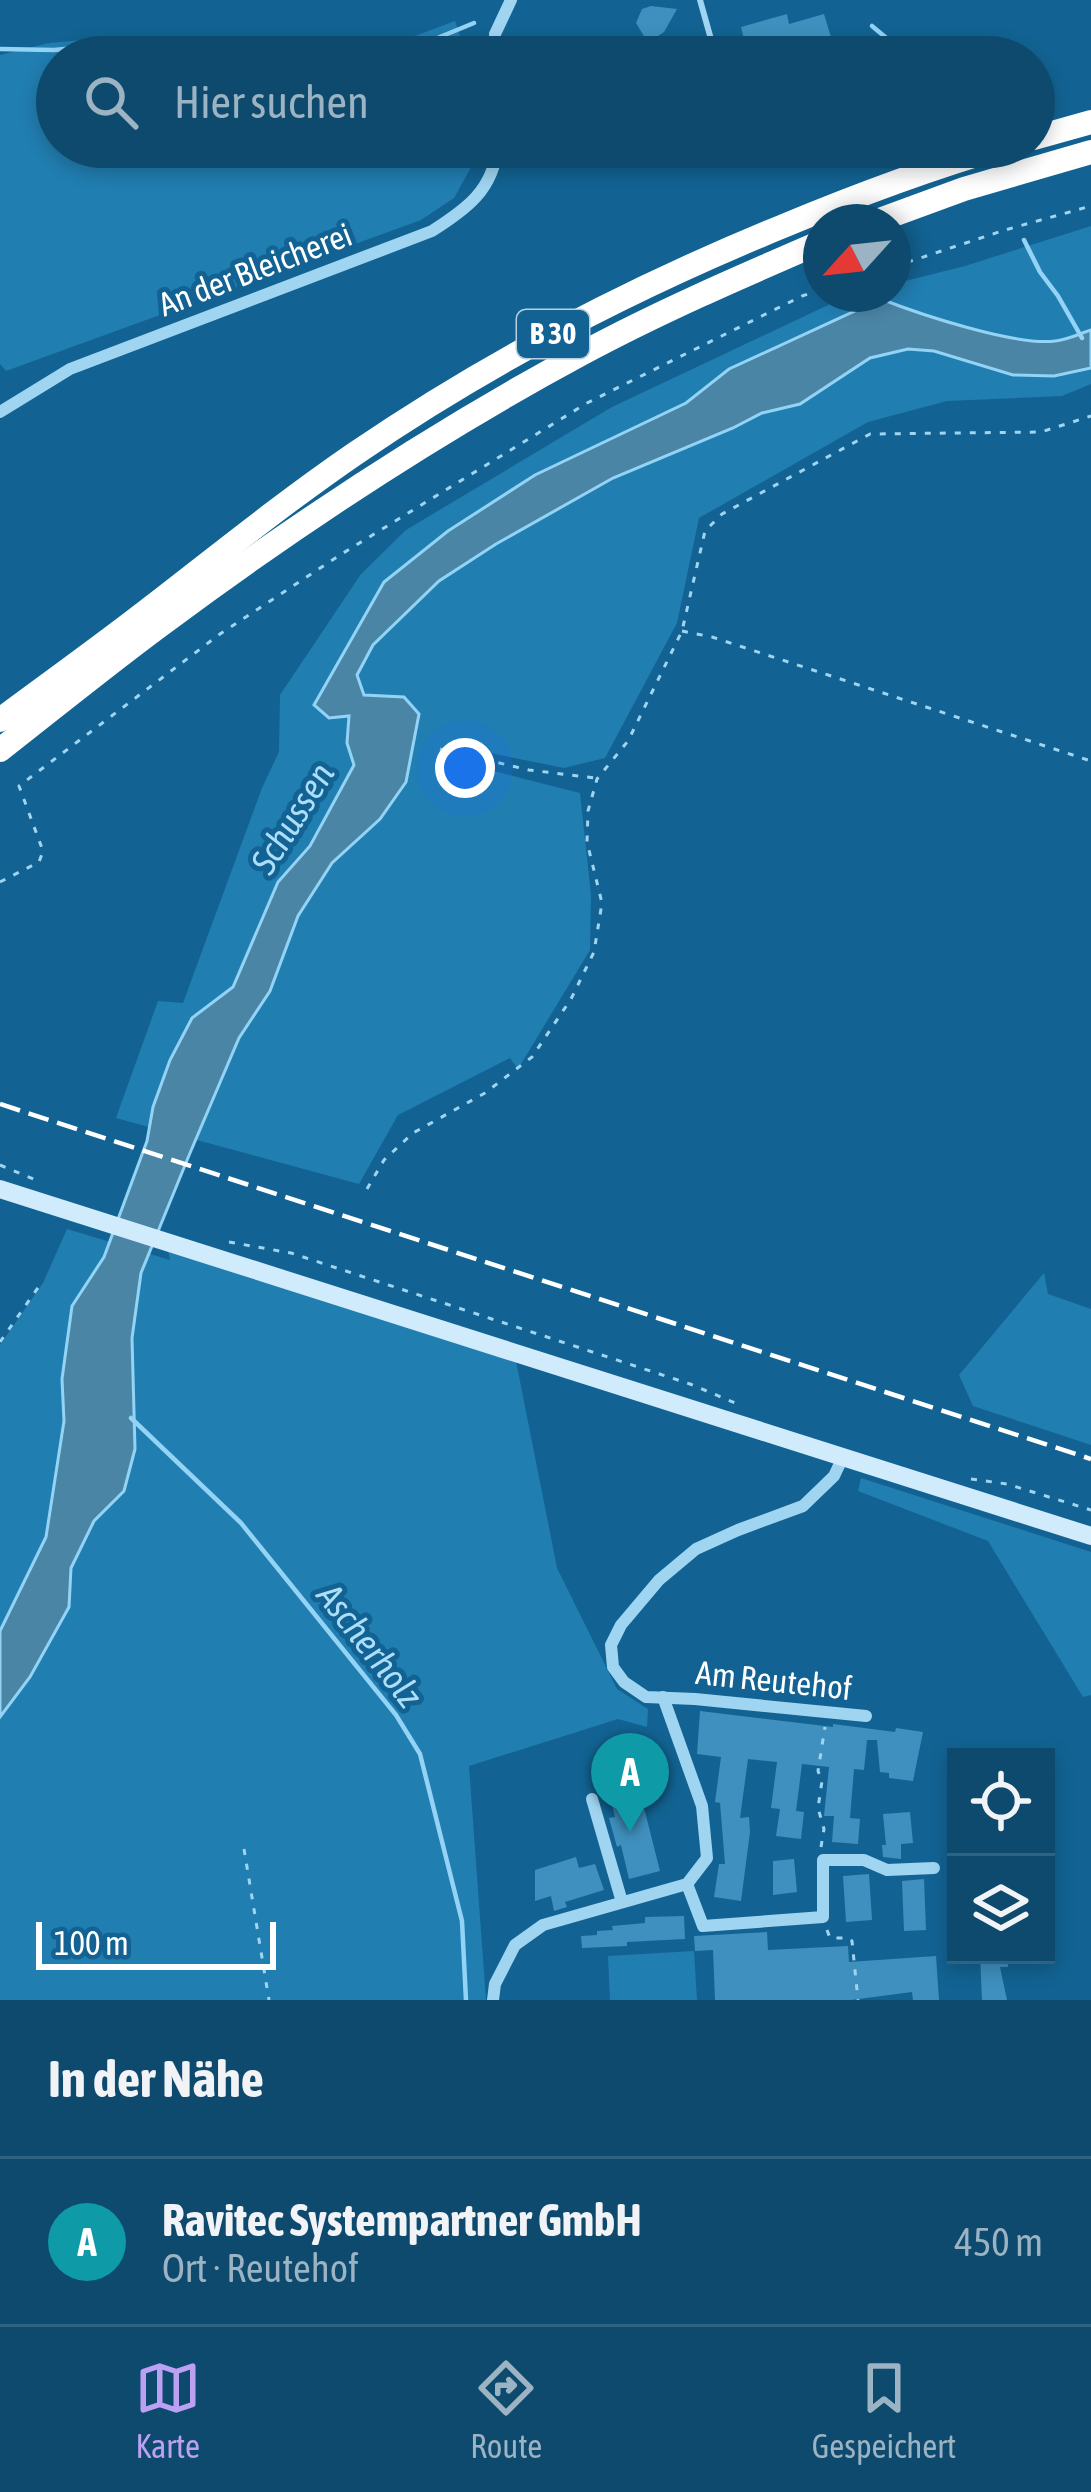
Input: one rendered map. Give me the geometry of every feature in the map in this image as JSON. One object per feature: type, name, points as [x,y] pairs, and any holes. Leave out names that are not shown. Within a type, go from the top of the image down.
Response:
[{"type":"highway","points":[[1055,132],[1091,122]]},
{"type":"highway","points":[[1055,162],[1091,152]]},
{"type":"highway","name":"B 30","points":[[0,720],[359,451],[508,359],[682,268],[935,168]]},
{"type":"highway","points":[[911,208],[1036,168]]},
{"type":"highway","name":"B 30","points":[[0,750],[265,550],[485,408],[583,352],[803,250]]},
{"type":"street","points":[[495,36],[511,0]]},
{"type":"street","name":"An der Bleicherei","points":[[2,409],[70,369],[432,231],[469,208],[491,168]]},
{"type":"street","points":[[0,1189],[1091,1536]]},
{"type":"street","points":[[663,1697],[646,1697],[624,1682],[613,1667],[611,1646],[621,1625],[658,1580],[696,1549],[803,1506],[834,1476],[844,1455]]},
{"type":"street","name":"Am Reutehof","points":[[687,1885],[707,1858],[702,1806],[663,1697],[866,1716]]},
{"type":"street","points":[[592,1799],[622,1902]]},
{"type":"street","points":[[493,2000],[495,1984],[515,1945],[542,1925],[687,1885],[703,1926],[824,1917],[823,1860],[864,1860],[887,1870],[934,1868]]},
{"type":"lane","points":[[700,0],[710,36]]},
{"type":"path","points":[[911,261],[1091,206]]},
{"type":"path","points":[[0,882],[39,862],[43,851],[19,786],[220,634],[587,403],[803,296]]},
{"type":"path","points":[[367,1189],[385,1160],[413,1133],[485,1093],[532,1057],[571,999],[594,952],[602,903],[587,842],[588,812],[597,779],[628,741],[682,631],[705,531],[712,523],[871,434],[1041,432],[1091,416]]},
{"type":"path","points":[[682,631],[1091,761]]},
{"type":"path","points":[[440,748],[529,770],[597,779]]},
{"type":"path","points":[[225,1242],[291,1253],[689,1384],[754,1411]]},
{"type":"path","points":[[0,1342],[42,1282]]},
{"type":"path","points":[[969,1479],[1007,1484],[1091,1510]]},
{"type":"path","points":[[823,1860],[818,1771],[828,1712]]},
{"type":"path","points":[[244,1850],[269,2000]]},
{"type":"path","points":[[824,1917],[830,1938],[852,1941],[858,2000]]},
{"type":"shaded area","points":[[455,21],[460,36],[415,36]]},
{"type":"shaded area","points":[[36,46],[36,168],[471,168],[454,198],[421,220],[6,371],[0,364],[0,55]]},
{"type":"shaded area","points":[[1091,226],[1091,384],[1062,396],[947,401],[868,422],[699,518],[677,623],[605,758],[564,768],[485,752],[489,770],[580,793],[591,895],[590,950],[518,1069],[510,1058],[398,1115],[359,1184],[116,1118],[158,1001],[183,1003],[279,752],[280,695],[361,574],[406,530],[612,407],[813,312],[911,312],[911,280]]},
{"type":"shaded area","points":[[911,309],[992,334],[1038,341],[1091,330],[1091,368],[1054,376],[1013,375],[934,351],[908,349],[870,358],[800,404],[762,413],[613,478],[496,544],[439,581],[373,645],[357,675],[364,695],[404,697],[419,714],[406,782],[380,819],[332,863],[298,916],[270,991],[239,1038],[141,1273],[132,1338],[135,1449],[124,1491],[94,1521],[71,1568],[69,1607],[30,1677],[0,1717],[0,1631],[46,1537],[64,1421],[62,1379],[72,1306],[104,1257],[147,1141],[170,1060],[192,1018],[233,987],[278,882],[310,846],[354,765],[347,743],[349,716],[329,718],[314,705],[384,582],[448,531],[535,475],[686,403],[729,369],[853,312]]},
{"type":"shaded area","points":[[67,1229],[170,1260],[166,1241],[514,1351],[557,1568],[617,1689],[648,1709],[647,1727],[618,1719],[469,1766],[486,2000],[0,2000],[0,1345],[43,1283]]},
{"type":"shaded area","points":[[1044,1273],[1048,1294],[1091,1309],[1091,1445],[973,1406],[959,1375]]},
{"type":"shaded area","points":[[861,1478],[1091,1552],[1091,1695],[1083,1697],[988,1541],[858,1491]]},
{"type":"shaded area","points":[[694,1951],[697,2000],[610,2000],[608,1956]]},
{"type":"building","points":[[642,9],[677,9],[664,32],[644,36],[636,23]]},
{"type":"building","points":[[787,14],[789,24],[824,14],[831,36],[743,36],[741,27]]},
{"type":"building","points":[[700,1711],[923,1732],[913,1781],[880,1772],[877,1740],[867,1740],[864,1770],[854,1769],[850,1818],[860,1819],[858,1844],[832,1842],[834,1816],[824,1816],[829,1767],[802,1764],[796,1811],[804,1812],[801,1839],[776,1836],[780,1809],[771,1808],[777,1762],[748,1759],[740,1818],[749,1817],[750,1832],[741,1901],[714,1897],[719,1864],[725,1864],[720,1803],[715,1802],[721,1757],[697,1754]]},
{"type":"building","points":[[639,1788],[660,1871],[629,1879],[609,1818],[615,1817],[610,1796]]},
{"type":"building","points":[[910,1812],[913,1843],[901,1844],[901,1859],[883,1857],[883,1814]]},
{"type":"building","points":[[576,1857],[579,1868],[595,1864],[604,1890],[565,1902],[567,1907],[554,1911],[551,1896],[535,1901],[535,1870]]},
{"type":"building","points":[[794,1859],[797,1892],[773,1895],[773,1861]]},
{"type":"building","points":[[869,1874],[872,1920],[846,1922],[843,1876]]},
{"type":"building","points":[[924,1879],[926,1930],[904,1931],[902,1881]]},
{"type":"building","points":[[684,1916],[685,1939],[582,1948],[581,1936],[613,1930],[612,1926],[645,1923],[645,1917]]},
{"type":"building","points":[[767,1932],[768,1950],[848,1946],[849,1962],[936,1956],[939,2000],[913,2000],[912,1992],[851,2000],[715,2000],[713,1950],[695,1951],[694,1936]]},
{"type":"building","points":[[980,1964],[1008,1964],[1000,1967],[1007,2000],[982,2000]]},
{"type":"waterway","points":[[442,36],[474,23]]},
{"type":"waterway","points":[[872,26],[884,36]]},
{"type":"waterway","points":[[0,49],[36,50]]},
{"type":"waterway","points":[[1024,240],[1082,338]]},
{"type":"waterway","name":"Ascherholz","points":[[131,1418],[241,1523],[396,1715],[420,1754],[462,1921],[466,2000]]},
{"type":"railway","points":[[0,1104],[1091,1459]]},
{"type":"place","name":"Ravitec Systempartner GmbH","points":[[630,1832]]},
{"type":"water label","name":"Schussen","points":[[292,818]]}]
